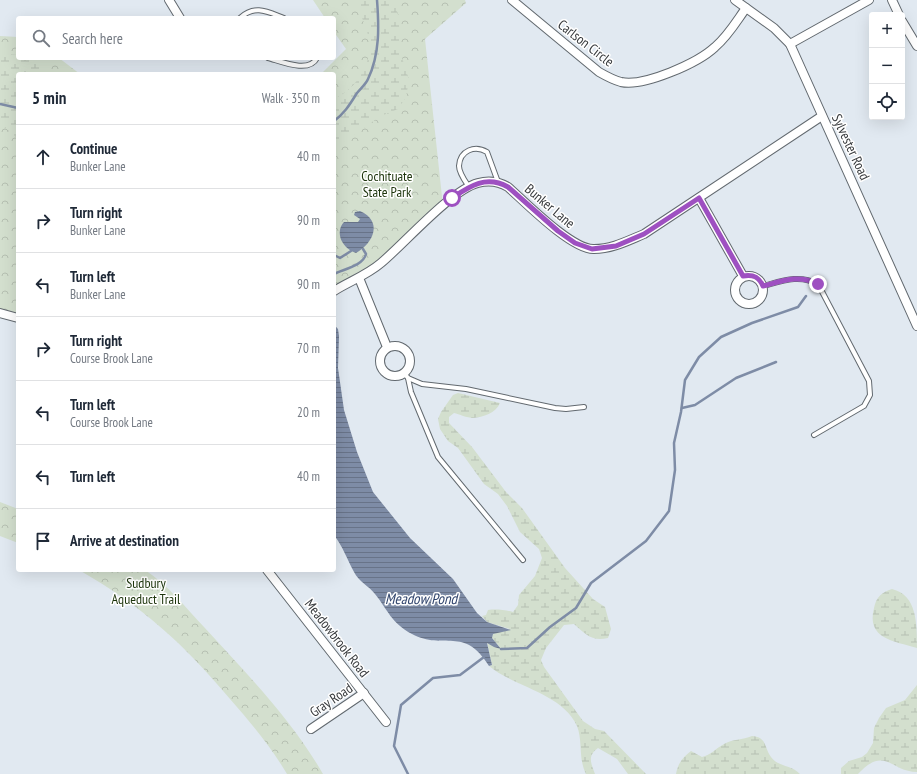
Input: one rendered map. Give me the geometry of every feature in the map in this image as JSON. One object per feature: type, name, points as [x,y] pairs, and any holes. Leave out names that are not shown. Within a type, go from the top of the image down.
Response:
[{"type":"street","points":[[169,0],[179,16]]},
{"type":"street","name":"Carlson Circle","points":[[512,0],[599,72],[610,79],[633,83],[652,78],[703,57],[724,38],[746,8]]},
{"type":"street","name":"Sylvester Road","points":[[735,0],[774,28],[790,44],[917,326]]},
{"type":"street","points":[[790,44],[869,0]]},
{"type":"street","points":[[892,0],[898,12]]},
{"type":"street","points":[[905,26],[917,46]]},
{"type":"street","name":"Bunker Lane","points":[[498,182],[508,187],[558,231],[575,243],[592,249],[616,246],[644,234],[822,116]]},
{"type":"street","points":[[336,290],[359,278],[381,263],[452,198],[469,187],[488,181],[498,182]]},
{"type":"street","points":[[699,198],[743,276]]},
{"type":"street","points":[[743,276],[753,276],[761,281],[763,286],[762,295],[758,300],[751,304],[742,302],[734,292],[736,283],[743,276]]},
{"type":"street","points":[[359,278],[388,347]]},
{"type":"street","points":[[0,313],[16,317]]},
{"type":"street","points":[[397,346],[405,350],[410,362],[406,376],[393,376],[388,374],[382,368],[380,356],[388,347],[397,346]]},
{"type":"street","name":"Meadowbrook Road","points":[[269,572],[386,722]]},
{"type":"street","name":"Gray Road","points":[[311,729],[364,693]]},
{"type":"lane","points":[[242,16],[246,12],[258,8],[279,16]]},
{"type":"lane","points":[[276,60],[299,66],[308,66],[315,60]]},
{"type":"lane","points":[[469,187],[460,171],[459,166],[463,155],[468,150],[475,148],[487,152],[498,182]]},
{"type":"lane","points":[[763,286],[795,278],[810,280],[818,284],[869,381],[870,395],[864,406],[814,435]]},
{"type":"lane","points":[[406,376],[422,384],[466,389],[555,408],[566,409],[584,407]]},
{"type":"lane","points":[[406,376],[411,392],[438,457],[523,560]]},
{"type":"green space","name":"Cochituate State Park","points":[[313,0],[465,0],[466,3],[425,39],[443,206],[381,263],[336,290],[336,72],[323,72],[346,49],[336,35],[336,16],[324,16]]},
{"type":"green space","points":[[355,0],[394,0],[401,26],[399,48],[409,80],[406,97],[398,109],[381,116],[336,145],[336,98],[343,94],[357,81],[366,64],[369,55],[369,45],[365,26]]},
{"type":"green space","points":[[0,36],[16,37],[16,60],[62,60],[77,72],[16,72],[16,317],[0,313]]},
{"type":"green space","points":[[0,53],[16,55],[16,60],[38,60],[43,69],[42,72],[16,72],[16,137],[0,123]]},
{"type":"green space","points":[[458,393],[500,403],[492,412],[481,417],[471,418],[454,413],[449,417],[449,423],[472,447],[506,492],[522,508],[565,568],[593,599],[605,607],[611,629],[608,638],[593,638],[585,634],[574,624],[564,625],[546,648],[541,660],[544,667],[583,721],[595,729],[604,731],[646,774],[628,774],[617,759],[598,748],[591,757],[591,763],[595,774],[586,774],[582,762],[579,732],[570,715],[549,698],[511,680],[489,666],[492,665],[487,642],[500,648],[492,638],[493,633],[510,629],[487,622],[482,616],[486,615],[488,610],[513,612],[518,605],[519,595],[535,576],[542,558],[539,549],[520,532],[507,506],[498,494],[484,484],[458,448],[448,441],[440,429],[438,419],[441,412],[453,395]]},
{"type":"green space","points":[[0,502],[16,508],[16,542],[0,536]]},
{"type":"green space","name":"Sudbury Aqueduct Trail","points":[[82,572],[148,572],[153,576],[169,590],[268,698],[311,754],[323,774],[287,774],[246,717],[196,660],[143,612]]},
{"type":"green space","points":[[892,589],[900,592],[906,597],[914,611],[917,629],[917,648],[884,637],[874,626],[873,618],[876,601],[882,593]]},
{"type":"green space","points":[[917,685],[917,772],[908,771],[888,762],[875,761],[858,774],[841,774],[841,768],[849,761],[862,757],[867,753],[873,743],[874,728],[886,708],[905,700]]},
{"type":"green space","points":[[752,736],[763,740],[771,757],[777,763],[793,769],[800,774],[676,774],[681,761],[691,751],[702,757],[708,755],[727,742]]},
{"type":"water","points":[[360,211],[372,220],[374,226],[371,238],[367,244],[356,253],[347,248],[341,240],[340,231],[344,222],[358,222],[360,219],[354,215],[355,212]]},
{"type":"water","name":"Meadow Pond","points":[[336,327],[338,329],[339,336],[338,368],[344,410],[357,452],[373,492],[410,538],[453,579],[477,613],[487,622],[511,630],[493,634],[492,638],[501,649],[487,643],[492,665],[489,666],[480,654],[471,646],[462,642],[423,639],[405,630],[394,621],[373,591],[356,575],[337,540]]},
{"type":"waterway","points":[[336,120],[350,105],[357,93],[366,83],[372,69],[378,40],[377,0]]},
{"type":"waterway","points":[[0,104],[16,108]]},
{"type":"waterway","points":[[336,273],[353,267],[361,261],[366,254],[363,249]]},
{"type":"waterway","points":[[336,256],[340,258],[351,251]]},
{"type":"waterway","points":[[501,649],[527,648],[550,627],[576,608],[591,583],[646,541],[669,511],[675,470],[674,443],[681,412],[685,380],[699,357],[721,337],[752,323],[798,307],[806,296]]},
{"type":"waterway","points":[[682,408],[695,405],[736,378],[776,362]]},
{"type":"waterway","points":[[408,774],[394,746],[401,705],[433,678],[460,675],[484,657]]},
{"type":"route","points":[[452,198],[477,183],[488,181],[498,182],[508,187],[558,231],[575,243],[592,249],[616,246],[644,234],[699,198],[743,276],[749,275],[758,278],[763,286],[795,278],[803,278],[818,284]]}]
